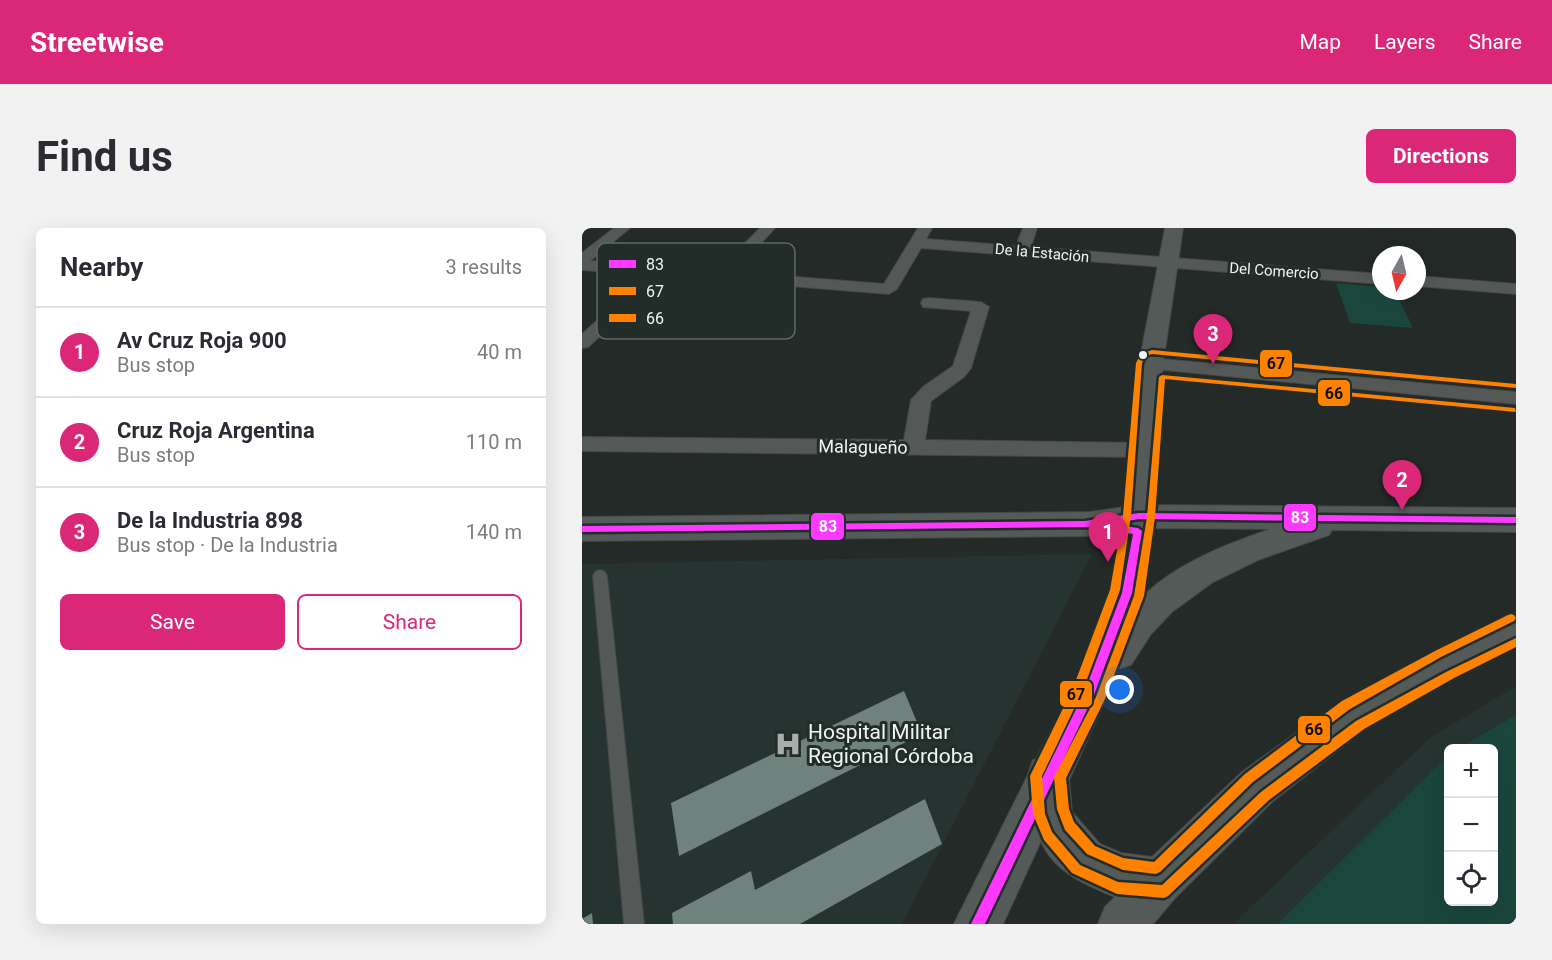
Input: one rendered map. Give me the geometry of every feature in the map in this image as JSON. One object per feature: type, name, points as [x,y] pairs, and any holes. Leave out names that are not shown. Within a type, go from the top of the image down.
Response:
[{"type":"main road","points":[[978,924],[1089,694],[1127,593],[1138,524],[1151,364],[1174,228]]},
{"type":"main road","points":[[1089,694],[1141,620],[1165,597],[1215,566],[1288,535],[1323,525],[1370,517]]},
{"type":"main road","points":[[582,529],[1138,524],[1370,517],[1516,520]]},
{"type":"main road","points":[[1138,524],[1288,535],[1516,536]]},
{"type":"main road","points":[[1122,924],[1160,881],[1257,787],[1353,715],[1444,664],[1516,629]]},
{"type":"main road","points":[[1048,775],[1051,812],[1059,832],[1084,860],[1120,876],[1160,881]]},
{"type":"street","points":[[604,243],[623,228]]},
{"type":"street","points":[[754,243],[768,228]]},
{"type":"street","points":[[795,282],[889,289],[925,228]]},
{"type":"street","points":[[1022,251],[1030,228]]},
{"type":"street","name":"De la Estación","points":[[916,243],[1168,263]]},
{"type":"street","points":[[582,260],[597,248]]},
{"type":"street","name":"Del Comercio","points":[[1168,263],[1372,278]]},
{"type":"street","points":[[582,265],[597,266]]},
{"type":"street","points":[[1426,282],[1516,289]]},
{"type":"street","points":[[913,447],[921,400],[926,393],[956,376],[962,368],[981,307],[929,303]]},
{"type":"street","points":[[582,343],[597,329]]},
{"type":"street","points":[[1151,364],[1516,398]]},
{"type":"street","name":"Malagueño","points":[[582,444],[1144,450]]},
{"type":"lane","points":[[600,576],[634,924]]},
{"type":"shaded area","name":"Hospital Militar Regional Córdoba","points":[[1092,554],[902,924],[582,924],[582,564]]},
{"type":"shaded area","points":[[1516,686],[1516,924],[1233,924],[1430,738]]},
{"type":"green space","points":[[1336,283],[1372,286],[1372,300],[1399,300],[1413,328],[1350,323]]},
{"type":"green space","points":[[1516,715],[1516,924],[1278,924],[1444,759],[1444,906],[1498,906],[1498,744],[1466,744]]},
{"type":"building","points":[[904,691],[922,734],[679,856],[671,803]]},
{"type":"building","points":[[925,799],[942,844],[800,924],[673,924],[672,913],[751,871],[755,890]]},
{"type":"building","points":[[592,913],[593,924],[582,924],[582,919]]},
{"type":"transit line","name":"67","points":[[1516,386],[1152,352],[1143,355],[1139,363],[1127,515],[1115,590],[1078,690],[1036,776],[1039,814],[1048,836],[1076,869],[1117,888],[1164,892],[1265,796],[1360,725],[1450,675],[1516,642]]},
{"type":"transit line","name":"66","points":[[1511,618],[1438,654],[1346,705],[1249,778],[1156,868],[1123,864],[1091,850],[1069,826],[1063,809],[1060,777],[1100,699],[1139,596],[1151,517],[1162,377],[1515,410]]},
{"type":"transit line","name":"83","points":[[1085,524],[1139,516],[1516,520]]},
{"type":"transit line","name":"83","points":[[582,529],[1090,524],[1138,531],[1127,593],[1089,695],[978,924]]},
{"type":"place","name":"De la Industria 898","points":[[1213,364]]},
{"type":"place","name":"Cruz Roja Argentina","points":[[1402,510]]},
{"type":"place","name":"Av Cruz Roja 900","points":[[1108,562]]},
{"type":"place","name":"Hospital Militar Regional Córdoba","points":[[788,744]]}]
